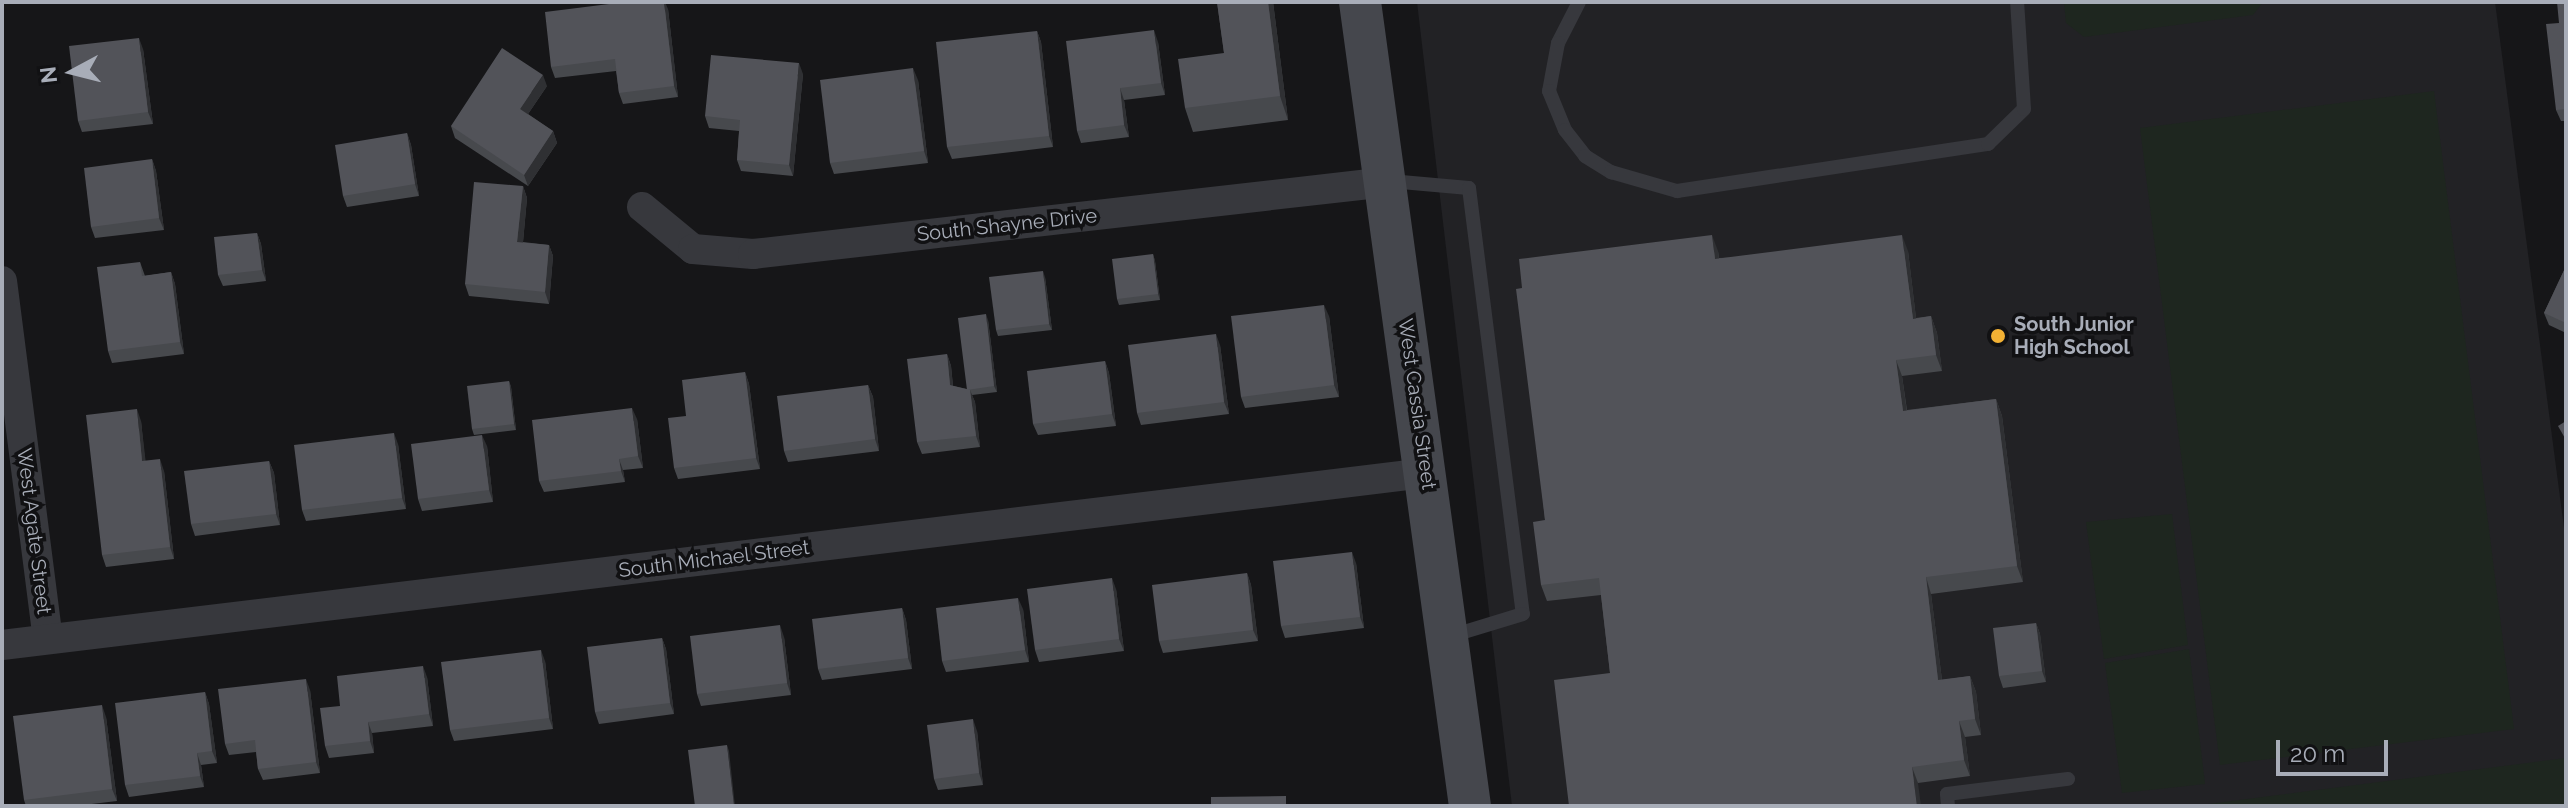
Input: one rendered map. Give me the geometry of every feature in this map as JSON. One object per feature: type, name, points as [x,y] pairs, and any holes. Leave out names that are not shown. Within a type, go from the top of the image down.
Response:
[{"type":"street","name":"West Cassia Street","points":[[1360,2],[1470,806]]},
{"type":"street","name":"South Shayne Drive","points":[[642,207],[693,249],[753,254],[1387,182]]},
{"type":"street","name":"West Agate Street","points":[[2,281],[48,639]]},
{"type":"street","name":"South Michael Street","points":[[2,645],[1426,473]]},
{"type":"lane","points":[[1579,2],[1558,43],[1549,91],[1565,130],[1585,156],[1611,172],[1640,186],[1677,191],[1988,144],[2024,109],[2028,84],[2017,2]]},
{"type":"lane","points":[[1387,182],[1469,188],[1523,614],[1446,637]]},
{"type":"lane","points":[[1948,806],[1947,794],[2068,779]]},
{"type":"shaded area","name":"South Junior High School","points":[[1417,2],[2495,2],[2566,543],[2566,806],[1512,806]]},
{"type":"shaded area","points":[[2064,2],[2263,2],[2253,15],[2084,37],[2066,23]]},
{"type":"shaded area","points":[[2434,91],[2514,729],[2220,765],[2140,128]]},
{"type":"shaded area","points":[[2172,514],[2188,645],[2104,659],[2086,522]]},
{"type":"shaded area","points":[[2189,649],[2205,784],[2122,793],[2105,663]]},
{"type":"shaded area","points":[[2566,758],[2566,806],[2193,806]]},
{"type":"building","points":[[625,2],[664,2],[674,86],[619,93],[615,59],[551,67],[545,12]]},
{"type":"building","points":[[1217,2],[1268,2],[1280,96],[1185,108],[1178,59],[1224,53]]},
{"type":"building","points":[[2557,2],[2566,2],[2566,109],[2556,110],[2546,24],[2559,23]]},
{"type":"building","points":[[1154,30],[1161,83],[1120,88],[1124,125],[1077,131],[1066,41]]},
{"type":"building","points":[[1037,31],[1049,136],[947,147],[936,42]]},
{"type":"building","points":[[139,38],[148,112],[78,121],[69,46]]},
{"type":"building","points":[[502,48],[543,75],[520,109],[553,131],[524,175],[451,126]]},
{"type":"building","points":[[711,55],[799,63],[789,165],[737,160],[740,120],[705,116]]},
{"type":"building","points":[[913,68],[924,151],[830,163],[820,80]]},
{"type":"building","points":[[407,133],[415,184],[343,196],[335,145]]},
{"type":"building","points":[[152,159],[159,218],[91,227],[84,168]]},
{"type":"building","points":[[474,182],[523,186],[517,242],[549,245],[545,292],[465,284]]},
{"type":"building","points":[[257,233],[262,270],[218,275],[214,237]]},
{"type":"building","points":[[1712,235],[1715,259],[1902,235],[1913,319],[1931,316],[1936,355],[1896,360],[1903,411],[1996,399],[2017,566],[1926,577],[1938,680],[1970,676],[1975,719],[1959,721],[1964,760],[1912,767],[1917,806],[1569,806],[1554,680],[1610,673],[1599,578],[1541,585],[1533,522],[1545,520],[1516,289],[1522,288],[1519,259]]},
{"type":"building","points":[[1153,254],[1158,294],[1117,299],[1112,259]]},
{"type":"building","points":[[140,262],[142,276],[171,272],[180,342],[108,351],[97,267]]},
{"type":"building","points":[[2566,266],[2566,323],[2544,313]]},
{"type":"building","points":[[1043,271],[1049,324],[996,330],[989,277]]},
{"type":"building","points":[[1324,305],[1334,385],[1241,397],[1231,316]]},
{"type":"building","points":[[986,314],[994,386],[967,390],[958,318]]},
{"type":"building","points":[[1216,334],[1224,402],[1137,413],[1128,345]]},
{"type":"building","points":[[947,354],[950,385],[970,390],[976,436],[917,442],[907,359]]},
{"type":"building","points":[[1105,361],[1112,414],[1033,424],[1027,371]]},
{"type":"building","points":[[745,372],[756,458],[674,468],[668,418],[686,416],[682,380]]},
{"type":"building","points":[[509,381],[514,424],[472,429],[467,386]]},
{"type":"building","points":[[868,385],[875,439],[784,451],[777,396]]},
{"type":"building","points":[[632,408],[638,456],[619,459],[621,471],[539,481],[532,420]]},
{"type":"building","points":[[137,409],[142,461],[160,459],[170,547],[102,555],[86,415]]},
{"type":"building","points":[[2566,421],[2566,440],[2558,426]]},
{"type":"building","points":[[394,433],[402,498],[302,510],[294,445]]},
{"type":"building","points":[[482,435],[489,490],[418,499],[411,444]]},
{"type":"building","points":[[269,461],[276,514],[191,524],[184,471]]},
{"type":"building","points":[[1352,552],[1360,617],[1281,626],[1273,561]]},
{"type":"building","points":[[1247,573],[1253,630],[1159,641],[1152,585]]},
{"type":"building","points":[[1112,578],[1119,639],[1035,650],[1027,589]]},
{"type":"building","points":[[1018,598],[1025,650],[942,661],[936,608]]},
{"type":"building","points":[[902,608],[908,658],[818,669],[812,619]]},
{"type":"building","points":[[2036,623],[2042,671],[1999,676],[1993,628]]},
{"type":"building","points":[[780,625],[787,683],[697,694],[690,636]]},
{"type":"building","points":[[662,638],[670,703],[595,712],[587,647]]},
{"type":"building","points":[[541,650],[549,718],[450,730],[441,662]]},
{"type":"building","points":[[423,666],[429,714],[368,722],[370,741],[325,746],[320,708],[340,706],[337,676]]},
{"type":"building","points":[[306,679],[316,762],[258,769],[255,740],[225,744],[218,689]]},
{"type":"building","points":[[205,692],[212,751],[197,753],[200,776],[125,785],[115,703]]},
{"type":"building","points":[[102,705],[112,789],[24,800],[13,716]]},
{"type":"building","points":[[973,719],[979,773],[934,779],[927,725]]},
{"type":"building","points":[[727,745],[734,805],[695,806],[688,750]]},
{"type":"building","points":[[1286,796],[1286,806],[1211,806],[1211,797]]},
{"type":"place","name":"South Junior High School","points":[[1998,336]]}]
